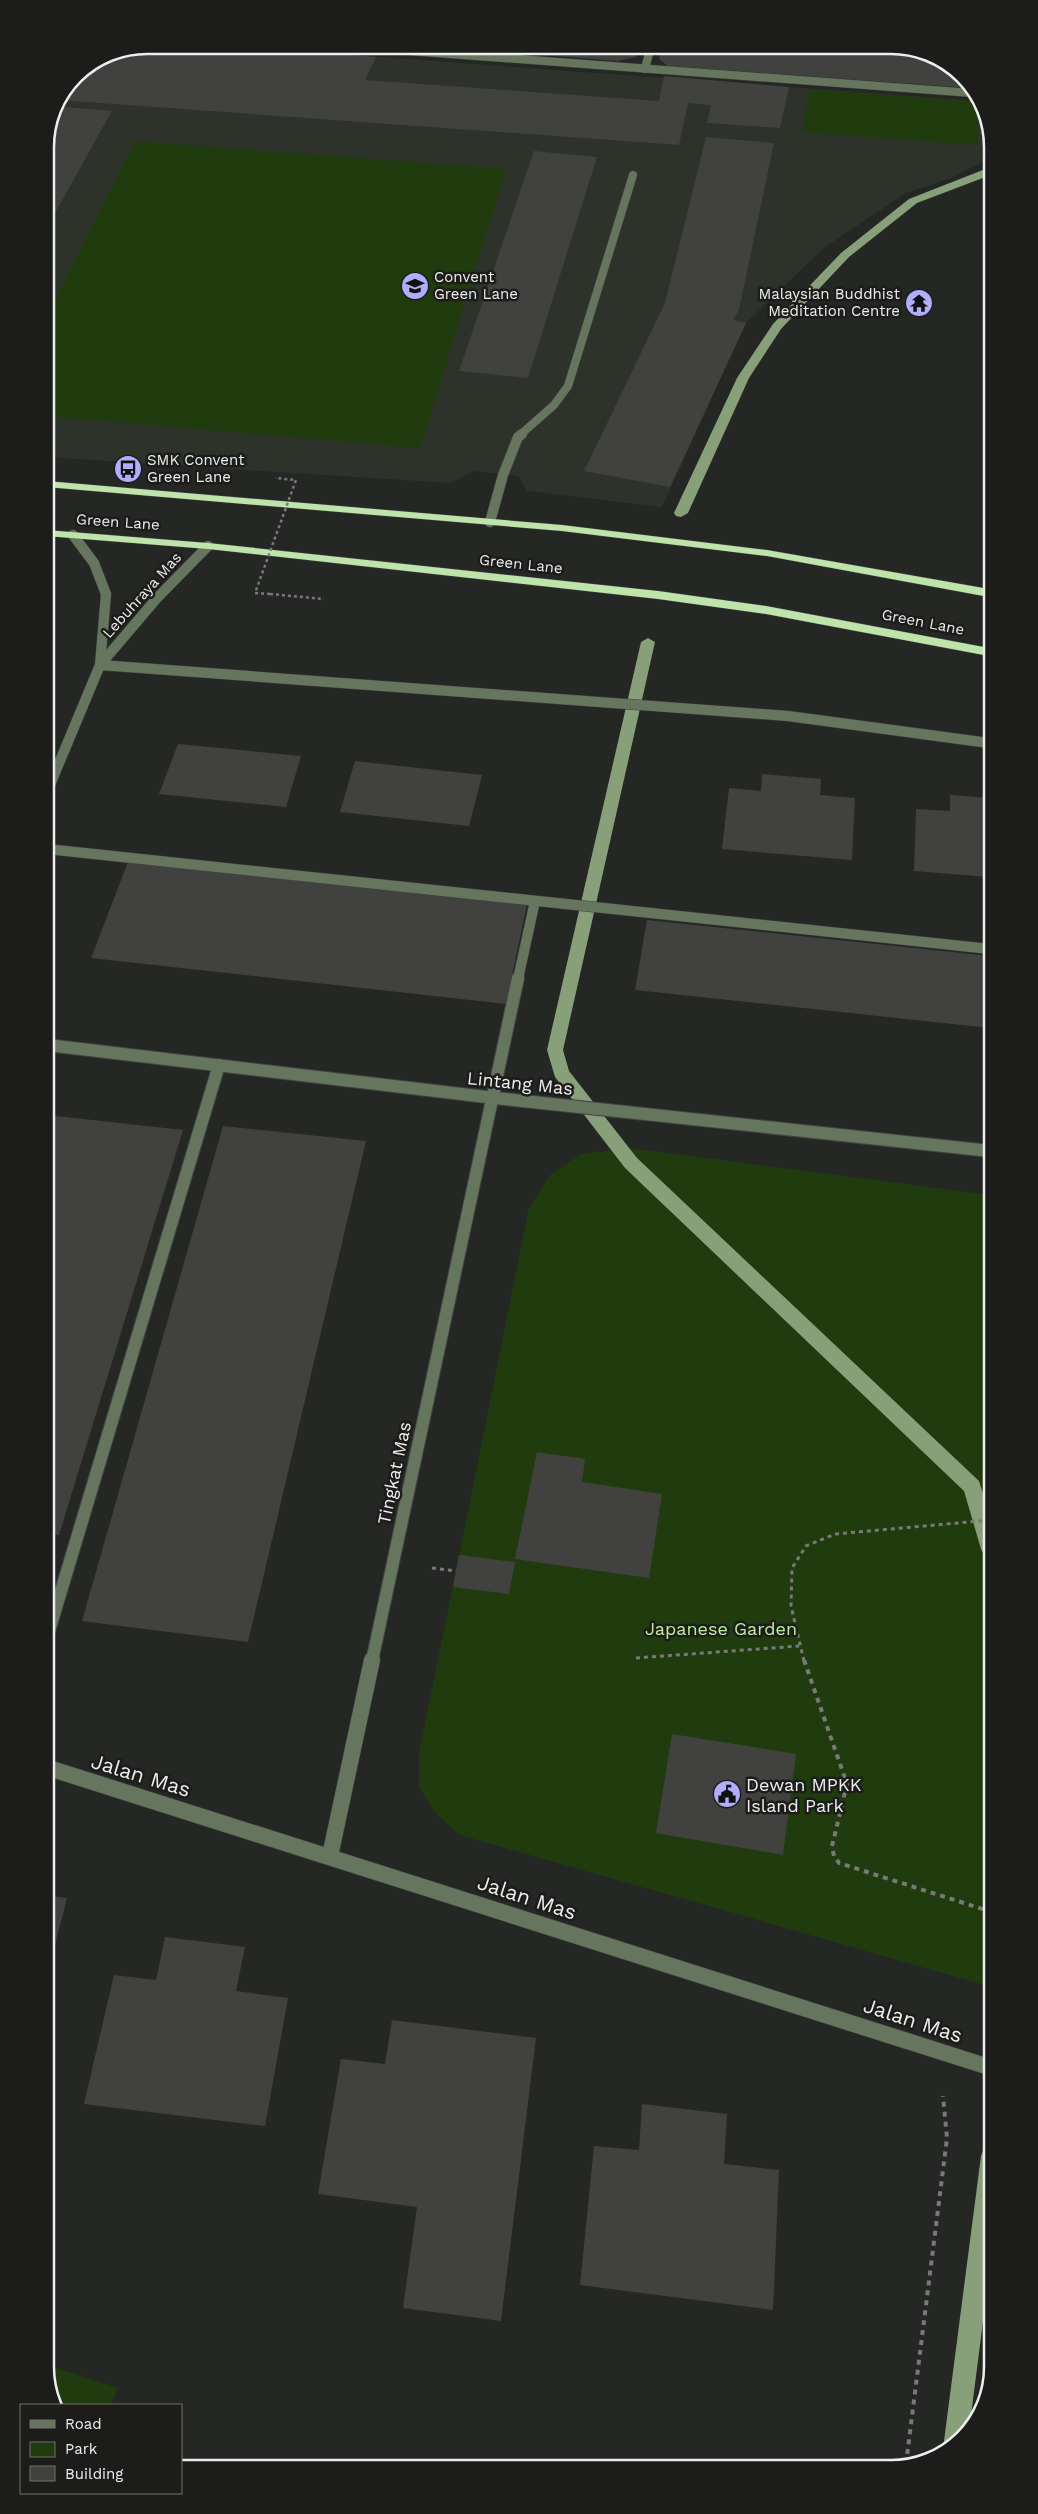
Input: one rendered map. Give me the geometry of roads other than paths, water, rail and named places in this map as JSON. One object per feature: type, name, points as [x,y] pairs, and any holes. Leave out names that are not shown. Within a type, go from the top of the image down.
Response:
[{"type":"highway","name":"Green Lane","points":[[54,485],[562,528],[767,552],[984,592]]},
{"type":"highway","name":"Green Lane","points":[[54,534],[208,546],[658,595],[776,612],[984,651]]},
{"type":"street","points":[[448,54],[967,93]]},
{"type":"street","points":[[645,69],[649,54]]},
{"type":"street","points":[[490,522],[504,474],[518,437],[554,405],[568,386],[633,176]]},
{"type":"street","name":"Lebuhraya Mas","points":[[73,535],[94,563],[106,594],[100,666]]},
{"type":"street","name":"Lebuhraya Mas","points":[[54,775],[100,666],[157,598],[208,546]]},
{"type":"street","points":[[100,666],[788,716],[984,742]]},
{"type":"street","points":[[54,850],[984,949]]},
{"type":"street","name":"Tingkat Mas","points":[[330,1856],[495,1098],[535,901]]},
{"type":"street","name":"Lintang Mas","points":[[54,1046],[495,1098],[984,1150]]},
{"type":"street","points":[[54,1614],[220,1064]]},
{"type":"street","name":"Jalan Mas","points":[[54,1770],[984,2065]]},
{"type":"waterway","points":[[681,513],[743,378],[777,327],[845,255],[913,201],[971,180],[984,173]]},
{"type":"waterway","points":[[648,642],[555,1050],[561,1073],[631,1163],[972,1487],[984,1526]]},
{"type":"waterway","points":[[957,2433],[984,2219]]},
{"type":"place","name":"Convent Green Lane","points":[[415,286]]},
{"type":"place","name":"Malaysian Buddhist Meditation Centre","points":[[919,303]]},
{"type":"place","name":"SMK Convent Green Lane","points":[[128,469]]},
{"type":"place","name":"Dewan MPKK Island Park","points":[[727,1794]]},
{"type":"park label","name":"Japanese Garden","points":[[721,1628]]}]
